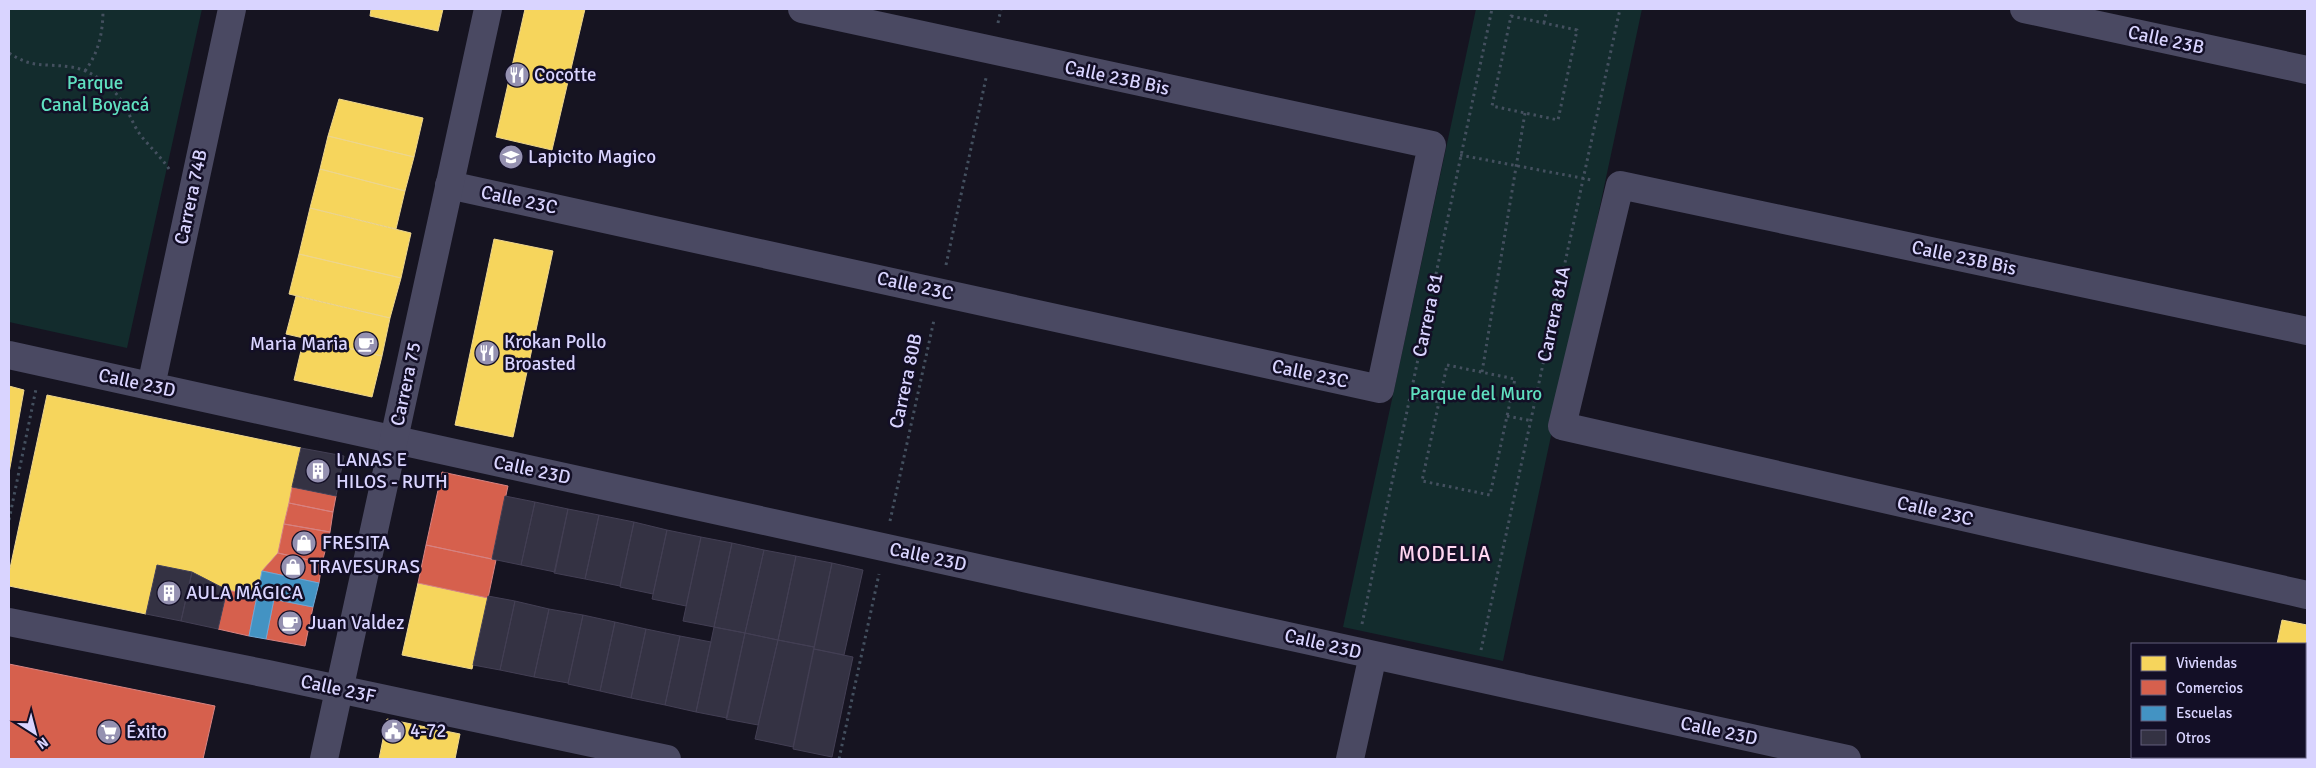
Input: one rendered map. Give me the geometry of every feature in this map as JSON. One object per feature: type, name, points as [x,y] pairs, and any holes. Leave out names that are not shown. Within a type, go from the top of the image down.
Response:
[{"type":"street","name":"Carrera 74B","points":[[151,386],[232,9]]},
{"type":"street","name":"Carrera 75","points":[[324,759],[488,9]]},
{"type":"street","name":"Calle 23B Bis","points":[[802,9],[1432,145]]},
{"type":"street","name":"Calle 23B","points":[[2024,9],[2307,70]]},
{"type":"street","name":"Carrera 81","points":[[1380,389],[1432,145]]},
{"type":"street","name":"Calle 23C","points":[[449,185],[1380,389]]},
{"type":"street","name":"Calle 23B Bis","points":[[1620,185],[2307,331]]},
{"type":"street","name":"Carrera 81A","points":[[1562,426],[1620,185]]},
{"type":"street","name":"Calle 23D","points":[[9,355],[1847,759]]},
{"type":"street","name":"Calle 23C","points":[[1562,426],[2307,595]]},
{"type":"street","name":"Calle 23F","points":[[9,622],[667,759]]},
{"type":"street","points":[[1350,759],[1365,653]]},
{"type":"path","points":[[85,71],[94,60],[102,36],[102,9]]},
{"type":"path","name":"Carrera 80B","points":[[839,759],[1001,9]]},
{"type":"path","name":"Carrera 81","points":[[1365,653],[1411,395],[1492,9]]},
{"type":"path","points":[[1544,23],[1547,9]]},
{"type":"path","name":"Carrera 81A","points":[[1475,678],[1620,9]]},
{"type":"path","points":[[1511,16],[1544,23],[1577,30],[1558,120],[1492,106],[1511,16]]},
{"type":"path","points":[[9,53],[19,60],[42,66],[71,67],[85,71],[105,82],[122,101],[142,136],[170,170]]},
{"type":"path","points":[[1482,372],[1525,113]]},
{"type":"path","points":[[1432,145],[1461,156],[1620,185]]},
{"type":"path","points":[[9,520],[42,362]]},
{"type":"path","points":[[1447,365],[1482,372],[1515,379],[1490,495],[1422,481],[1447,365]]},
{"type":"path","points":[[1411,395],[1439,402]]},
{"type":"green space","name":"Parque Canal Boyacá","points":[[9,9],[202,9],[127,348],[9,322]]},
{"type":"green space","name":"Parque del Muro","points":[[1476,9],[1642,9],[1503,661],[1343,627]]},
{"type":"building: Viviendas","points":[[371,9],[443,9],[438,31],[370,16]]},
{"type":"building: Viviendas","points":[[525,9],[585,9],[552,150],[496,137]]},
{"type":"building: Viviendas","points":[[339,99],[423,118],[414,157],[328,136]]},
{"type":"building: Viviendas","points":[[328,136],[414,157],[405,191],[320,169]]},
{"type":"building: Viviendas","points":[[320,169],[405,191],[396,229],[310,208]]},
{"type":"building: Viviendas","points":[[310,208],[411,233],[401,278],[299,254]]},
{"type":"building: Viviendas","points":[[494,239],[553,251],[513,437],[455,425]]},
{"type":"building: Viviendas","points":[[299,254],[401,278],[390,318],[289,294]]},
{"type":"building: Viviendas","points":[[296,296],[390,318],[382,356],[286,334]]},
{"type":"building: Viviendas","points":[[304,338],[382,356],[372,397],[294,380]]},
{"type":"building: Viviendas","points":[[9,386],[24,390],[9,473]]},
{"type":"building: Viviendas","points":[[47,395],[301,448],[278,553],[262,571],[257,596],[227,590],[192,572],[157,565],[146,614],[9,586],[9,573]]},
{"type":"building: Viviendas","points":[[418,583],[488,598],[472,669],[402,655]]},
{"type":"building: Viviendas","points":[[2282,620],[2307,625],[2307,666],[2306,643],[2277,643]]},
{"type":"building: Viviendas","points":[[387,719],[460,734],[455,759],[379,759]]},
{"type":"building: Comercios","points":[[442,472],[508,486],[492,559],[426,545]]},
{"type":"building: Comercios","points":[[292,487],[336,496],[333,512],[289,503]]},
{"type":"building: Comercios","points":[[289,503],[333,512],[330,532],[284,524]]},
{"type":"building: Comercios","name":"FRESITA","points":[[284,524],[330,532],[322,563],[278,553]]},
{"type":"building: Comercios","points":[[426,545],[496,560],[488,598],[418,583]]},
{"type":"building: Comercios","name":"TRAVESURAS","points":[[278,553],[322,563],[319,583],[262,571]]},
{"type":"building: Comercios","points":[[227,590],[257,596],[249,636],[218,629]]},
{"type":"building: Comercios","name":"Juan Valdez","points":[[274,599],[313,607],[305,646],[266,639]]},
{"type":"building: Comercios","name":"Éxito","points":[[9,664],[215,706],[203,759],[9,759]]},
{"type":"building: Escuelas","points":[[262,571],[319,583],[313,607],[257,596]]},
{"type":"building: Escuelas","points":[[257,596],[274,599],[266,639],[249,636]]},
{"type":"building: Otros","name":"LANAS E HILOS - RUTH","points":[[301,448],[344,456],[336,496],[292,487]]},
{"type":"building: Otros","points":[[505,496],[535,502],[521,565],[492,559]]},
{"type":"building: Otros","points":[[535,502],[568,509],[555,572],[521,565]]},
{"type":"building: Otros","points":[[568,509],[599,515],[585,579],[554,573]]},
{"type":"building: Otros","points":[[599,515],[634,522],[620,586],[585,579]]},
{"type":"building: Otros","points":[[634,522],[667,530],[653,594],[620,587]]},
{"type":"building: Otros","points":[[667,530],[701,537],[686,606],[652,599]]},
{"type":"building: Otros","points":[[701,537],[732,543],[714,627],[683,621]]},
{"type":"building: Otros","points":[[732,543],[764,550],[745,633],[714,627]]},
{"type":"building: Otros","points":[[764,550],[796,556],[778,640],[745,633]]},
{"type":"building: Otros","points":[[796,556],[832,563],[814,647],[778,640]]},
{"type":"building: Otros","points":[[832,563],[863,570],[844,655],[814,649]]},
{"type":"building: Otros","name":"AULA MÁGICA","points":[[157,565],[192,572],[181,621],[146,614]]},
{"type":"building: Otros","points":[[192,572],[227,590],[218,629],[181,621]]},
{"type":"building: Otros","points":[[488,596],[515,601],[500,670],[473,665]]},
{"type":"building: Otros","points":[[515,601],[549,609],[534,677],[500,670]]},
{"type":"building: Otros","points":[[549,609],[583,615],[568,683],[534,677]]},
{"type":"building: Otros","points":[[583,615],[615,622],[600,691],[568,684]]},
{"type":"building: Otros","points":[[615,622],[646,629],[631,698],[600,691]]},
{"type":"building: Otros","points":[[714,627],[745,633],[727,718],[696,712]]},
{"type":"building: Otros","points":[[646,629],[680,636],[665,705],[631,698]]},
{"type":"building: Otros","points":[[745,633],[778,640],[758,725],[726,719]]},
{"type":"building: Otros","points":[[680,636],[711,642],[696,712],[665,705]]},
{"type":"building: Otros","points":[[778,640],[814,647],[793,747],[755,739]]},
{"type":"building: Otros","points":[[814,649],[853,657],[832,757],[793,749]]},
{"type":"place","name":"Cocotte","points":[[517,75]]},
{"type":"place","name":"Lapicito Magico","points":[[511,157]]},
{"type":"place","name":"Maria Maria","points":[[366,344]]},
{"type":"place","name":"Krokan Pollo Broasted","points":[[487,353]]},
{"type":"place","name":"LANAS E HILOS - RUTH","points":[[318,471]]},
{"type":"place","name":"FRESITA","points":[[304,543]]},
{"type":"place","name":"TRAVESURAS","points":[[293,567]]},
{"type":"place","name":"AULA MÁGICA","points":[[169,593]]},
{"type":"place","name":"Juan Valdez","points":[[290,623]]},
{"type":"place","name":"4-72","points":[[393,731]]},
{"type":"place","name":"Éxito","points":[[109,732]]},
{"type":"district","name":"MODELIA","points":[[1445,554]]}]
